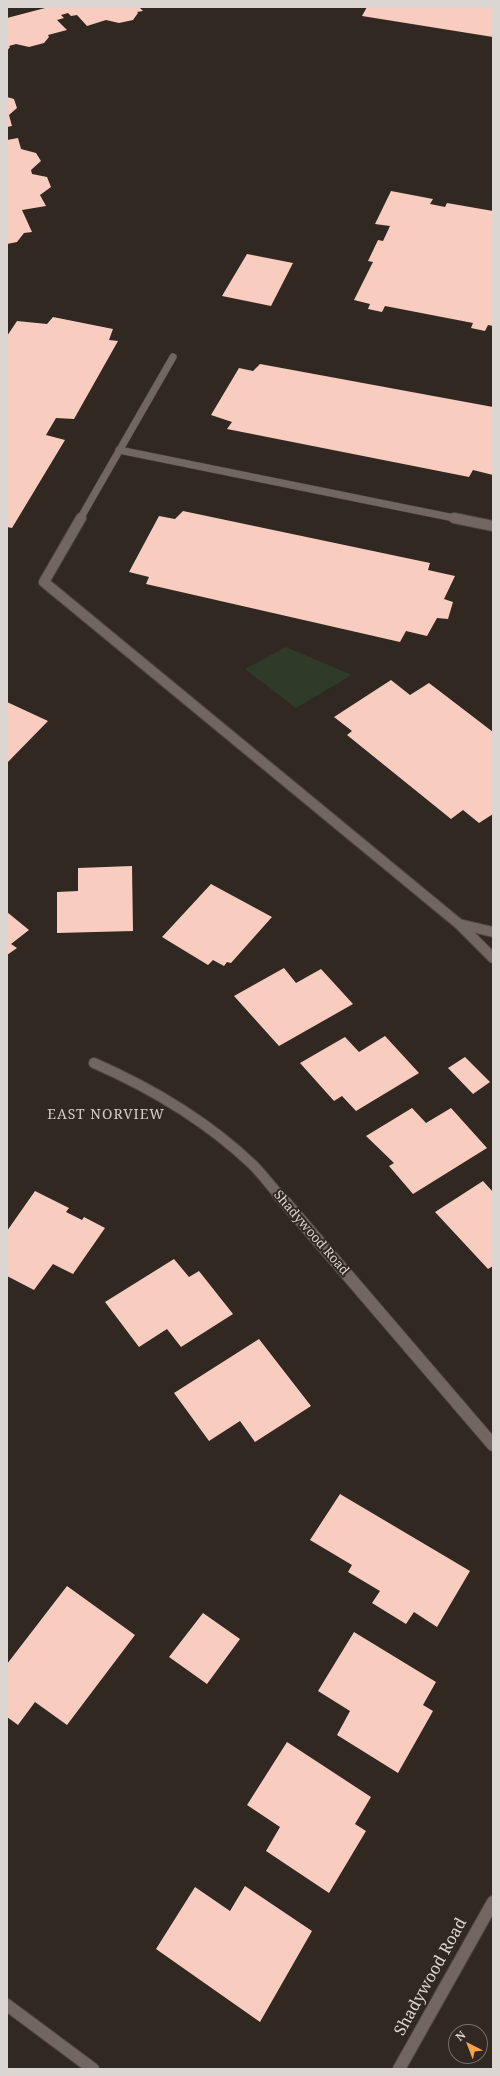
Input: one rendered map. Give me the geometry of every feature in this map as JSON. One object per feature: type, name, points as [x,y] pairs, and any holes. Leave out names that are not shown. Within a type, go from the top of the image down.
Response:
[{"type":"street","points":[[173,357],[44,582],[459,924],[493,958]]},
{"type":"street","points":[[119,450],[493,526]]},
{"type":"street","points":[[459,924],[493,932]]},
{"type":"street","name":"Shadywood Road","points":[[94,1063],[134,1081],[196,1119],[253,1165],[493,1445]]},
{"type":"street","name":"Shadywood Road","points":[[399,2069],[493,1902]]},
{"type":"street","points":[[7,2005],[93,2069]]},
{"type":"green space","points":[[286,647],[352,675],[296,708],[245,669]]},
{"type":"building","points":[[49,7],[139,7],[143,11],[137,12],[138,13],[133,20],[119,23],[106,20],[87,26],[77,15],[71,16],[68,13],[61,15],[64,18],[57,20],[67,30],[48,35],[49,37],[44,43],[29,47],[16,44],[9,46],[10,47],[7,51],[7,18]]},
{"type":"building","points":[[367,7],[493,7],[493,37],[362,16]]},
{"type":"building","points":[[7,97],[14,99],[17,108],[9,115],[12,126],[7,127]]},
{"type":"building","points":[[18,138],[21,149],[36,153],[41,161],[31,170],[32,174],[47,177],[51,187],[40,195],[46,206],[22,210],[32,232],[24,233],[17,242],[7,244],[7,140]]},
{"type":"building","points":[[391,191],[433,199],[430,204],[445,207],[447,203],[493,211],[493,326],[488,325],[485,331],[471,328],[473,323],[385,306],[382,312],[368,309],[370,304],[354,300],[373,262],[368,261],[378,240],[383,241],[390,226],[375,224]]},
{"type":"building","points":[[247,254],[293,263],[271,306],[222,296]]},
{"type":"building","points":[[53,317],[113,329],[109,340],[118,341],[74,419],[56,418],[46,435],[65,440],[12,528],[7,527],[7,336],[17,321],[47,324]]},
{"type":"building","points":[[260,364],[493,407],[493,475],[473,470],[469,477],[227,429],[232,422],[211,415],[239,368],[253,371]]},
{"type":"building","points":[[183,511],[430,563],[428,570],[455,576],[444,599],[453,602],[448,619],[437,618],[427,636],[406,631],[400,642],[146,584],[149,577],[129,572],[159,516],[175,519]]},
{"type":"building","points":[[391,680],[410,695],[429,683],[493,732],[493,814],[479,823],[463,810],[451,819],[347,735],[352,731],[334,717]]},
{"type":"building","points":[[7,702],[48,721],[7,763]]},
{"type":"building","points":[[132,866],[133,931],[57,933],[57,892],[78,891],[78,868]]},
{"type":"building","points":[[211,884],[272,917],[231,963],[227,962],[224,966],[213,960],[208,965],[162,937]]},
{"type":"building","points":[[7,912],[29,930],[11,944],[17,948],[7,955]]},
{"type":"building","points":[[284,968],[296,983],[321,969],[353,1004],[279,1046],[234,996]]},
{"type":"building","points":[[385,1036],[419,1073],[356,1111],[342,1096],[334,1101],[300,1063],[345,1037],[359,1052]]},
{"type":"building","points":[[465,1057],[490,1082],[473,1094],[448,1068]]},
{"type":"building","points":[[412,1108],[426,1123],[451,1108],[487,1148],[413,1194],[389,1166],[394,1163],[366,1136]]},
{"type":"building","points":[[483,1181],[493,1192],[493,1266],[488,1269],[435,1212]]},
{"type":"building","points":[[35,1191],[69,1208],[66,1212],[82,1220],[84,1217],[105,1228],[73,1274],[53,1264],[34,1290],[7,1276],[7,1231]]},
{"type":"building","points":[[174,1259],[189,1277],[199,1271],[233,1314],[181,1347],[167,1329],[139,1347],[105,1302]]},
{"type":"building","points":[[259,1339],[311,1406],[255,1442],[240,1421],[209,1441],[174,1393]]},
{"type":"building","points":[[340,1494],[470,1571],[437,1627],[414,1612],[406,1624],[372,1603],[380,1591],[348,1572],[352,1565],[310,1540]]},
{"type":"building","points":[[67,1586],[135,1635],[67,1725],[35,1702],[18,1725],[7,1717],[7,1664]]},
{"type":"building","points":[[203,1613],[240,1639],[207,1684],[169,1657]]},
{"type":"building","points":[[354,1632],[436,1682],[423,1705],[433,1711],[398,1773],[337,1735],[350,1711],[318,1691]]},
{"type":"building","points":[[287,1742],[371,1797],[355,1824],[366,1831],[329,1893],[266,1851],[280,1827],[247,1805]]},
{"type":"building","points":[[245,1886],[312,1931],[260,2022],[156,1949],[195,1887],[230,1911]]},
{"type":"district","name":"EAST NORVIEW","points":[[106,1115]]}]
